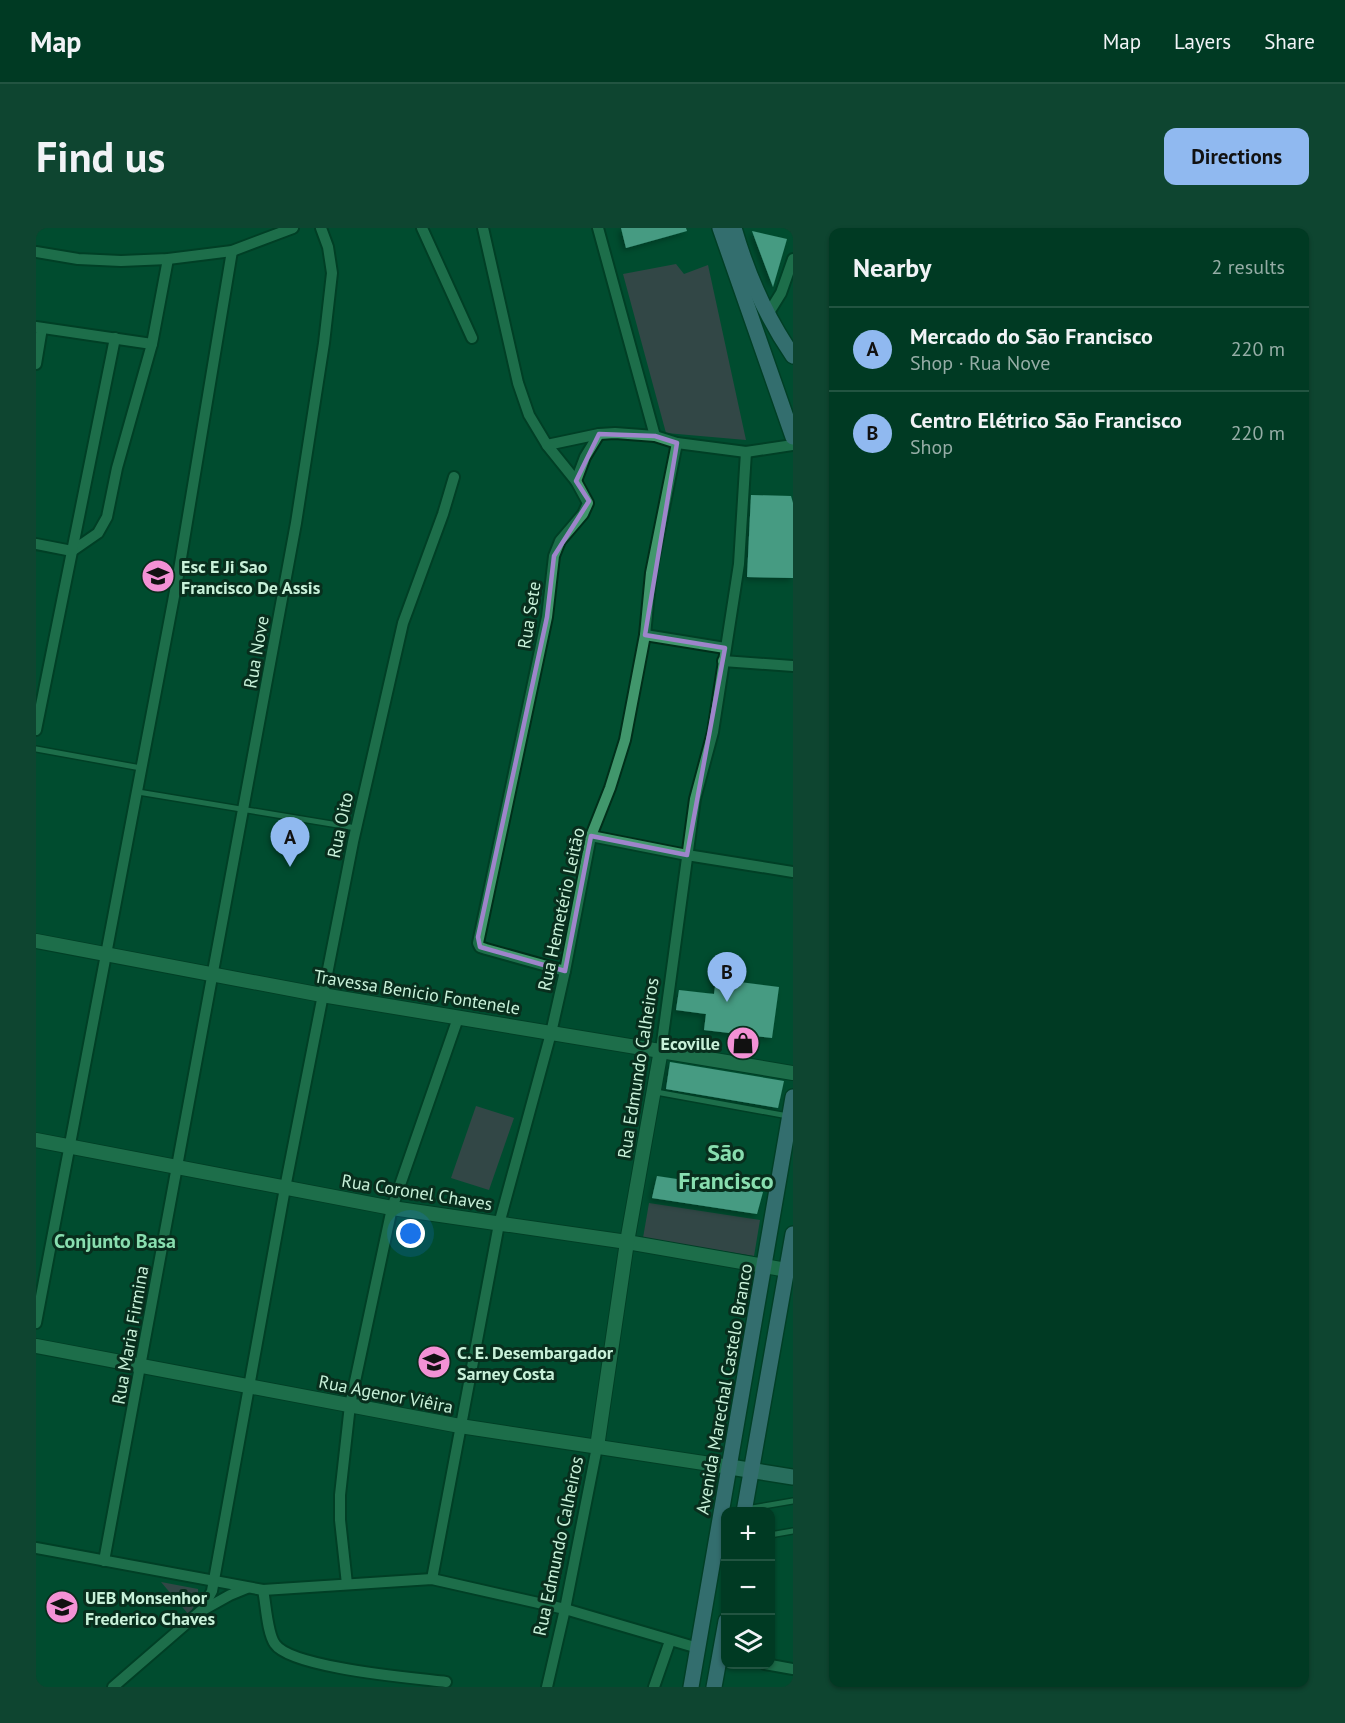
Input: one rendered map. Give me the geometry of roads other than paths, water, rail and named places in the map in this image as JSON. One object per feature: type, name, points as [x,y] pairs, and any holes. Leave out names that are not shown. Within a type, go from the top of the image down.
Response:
[{"type":"main road","points":[[720,228],[793,437]]},
{"type":"main road","points":[[734,228],[754,284],[768,314],[793,356]]},
{"type":"main road","name":"Avenida Marechal Castelo Branco","points":[[691,1687],[793,1097]]},
{"type":"main road","points":[[745,1507],[790,1270],[793,1234]]},
{"type":"main road","points":[[730,1467],[793,1477]]},
{"type":"main road","points":[[714,1687],[721,1662]]},
{"type":"street","points":[[36,252],[78,259],[168,259],[232,251],[293,228]]},
{"type":"street","name":"Rua Nove","points":[[213,974],[296,523],[324,343],[332,273],[328,247],[321,228]]},
{"type":"street","points":[[422,228],[472,338]]},
{"type":"street","name":"Rua Sete","points":[[483,228],[518,382],[529,415],[588,503],[583,514],[560,541],[554,556],[547,617],[478,938],[480,947],[565,971]]},
{"type":"street","points":[[598,228],[655,436]]},
{"type":"street","points":[[36,1323],[179,570],[232,251]]},
{"type":"street","points":[[36,544],[72,551],[98,533],[107,517],[117,468],[152,344],[168,259]]},
{"type":"street","points":[[768,314],[781,293],[793,259]]},
{"type":"street","points":[[36,364],[39,327],[152,344]]},
{"type":"street","points":[[36,730],[115,338]]},
{"type":"street","points":[[547,445],[615,433],[655,436],[677,443],[746,452],[793,445]]},
{"type":"street","points":[[576,482],[585,457],[599,434]]},
{"type":"street","name":"Rua Hemetério Leitão","points":[[432,1579],[499,1224],[551,1033],[591,836],[610,789],[625,740],[645,634],[651,573],[677,443]]},
{"type":"street","name":"Rua Edmundo Calheiros","points":[[547,1687],[597,1447],[627,1242],[661,1050],[695,799],[713,732],[739,564],[746,452]]},
{"type":"street","name":"Rua Oito","points":[[202,1611],[214,1582],[285,1188],[356,828],[402,623],[443,514],[454,477]]},
{"type":"street","points":[[645,634],[725,648]]},
{"type":"street","points":[[723,661],[793,666]]},
{"type":"street","points":[[591,836],[687,855],[793,872]]},
{"type":"street","name":"Travessa Benicio Fontenele","points":[[36,941],[322,995],[793,1073]]},
{"type":"street","name":"Rua Maria Firmina","points":[[104,1561],[213,974]]},
{"type":"street","points":[[347,1584],[340,1520],[340,1495],[350,1405],[392,1208],[458,1018]]},
{"type":"street","name":"Rua Coronel Chaves","points":[[36,1140],[392,1208],[627,1242],[790,1270]]},
{"type":"street","name":"Rua Agenor Viêira","points":[[36,1346],[460,1426],[730,1467]]},
{"type":"street","points":[[36,1548],[263,1590],[432,1579],[565,1609],[698,1648]]},
{"type":"street","points":[[113,1687],[202,1611],[230,1594],[248,1588]]},
{"type":"street","points":[[263,1590],[272,1637],[275,1645],[282,1651],[321,1664],[446,1682]]},
{"type":"street","points":[[654,1687],[670,1641]]},
{"type":"street","points":[[775,1666],[793,1669]]},
{"type":"lane","points":[[36,749],[141,768]]},
{"type":"lane","points":[[136,792],[356,828]]},
{"type":"lane","points":[[653,1091],[790,1116]]},
{"type":"lane","points":[[762,1507],[793,1502]]},
{"type":"lane","points":[[775,1534],[793,1531]]},
{"type":"place","name":"Esc E Ji Sao Francisco De Assis","points":[[158,576]]},
{"type":"place","name":"Mercado do São Francisco","points":[[290,867]]},
{"type":"place","name":"Centro Elétrico São Francisco","points":[[727,1002]]},
{"type":"place","name":"Ecoville","points":[[743,1043]]},
{"type":"place","name":"C. E. Desembargador Sarney Costa","points":[[434,1362]]},
{"type":"place","name":"UEB Monsenhor Frederico Chaves","points":[[62,1607]]},
{"type":"district","name":"São Francisco","points":[[726,1166]]},
{"type":"district","name":"Conjunto Basa","points":[[115,1241]]}]
